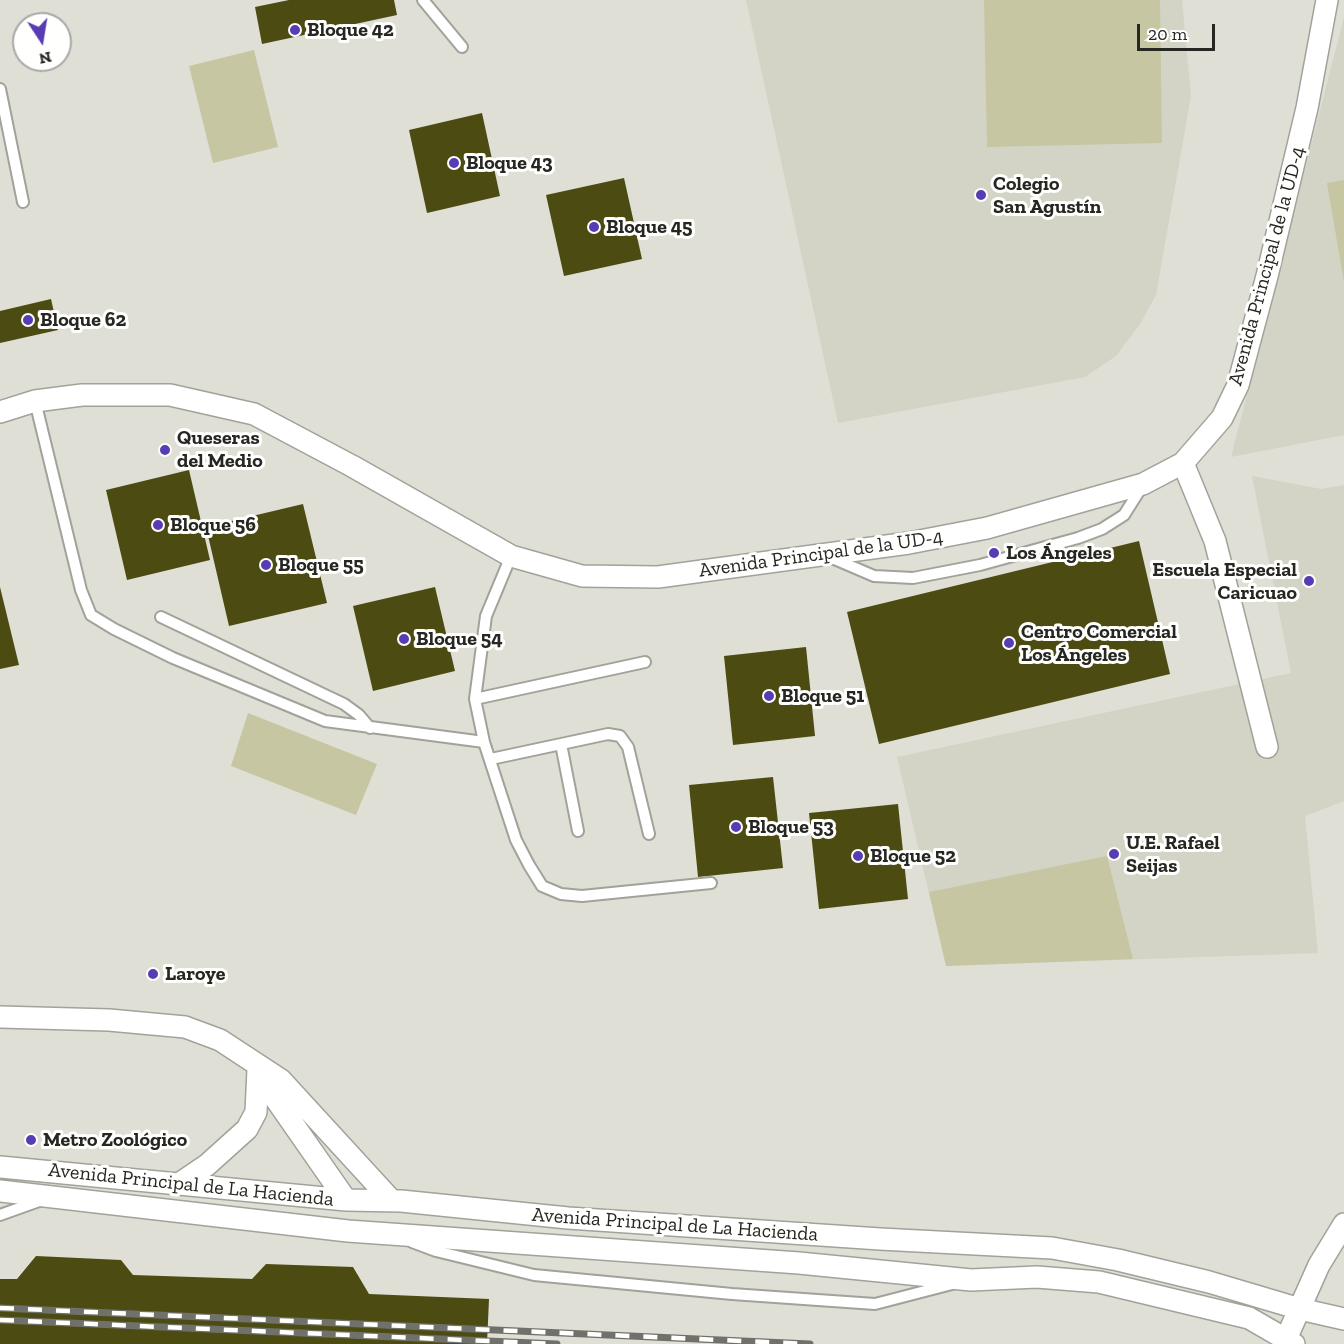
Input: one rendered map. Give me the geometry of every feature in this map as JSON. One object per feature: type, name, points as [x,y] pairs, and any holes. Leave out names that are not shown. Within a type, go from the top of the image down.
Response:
[{"type":"street","name":"Avenida Principal de la UD-4","points":[[0,412],[35,401],[82,395],[170,395],[254,414],[352,466],[511,556],[582,576],[658,577],[909,543],[987,528],[1143,484],[1183,463],[1222,418],[1238,385],[1307,108],[1327,0]]},
{"type":"street","points":[[1183,463],[1215,541],[1267,747]]},
{"type":"street","points":[[0,1017],[109,1020],[185,1027],[220,1040],[281,1080],[392,1201],[395,1235]]},
{"type":"street","points":[[179,1184],[207,1165],[247,1129],[256,1112],[258,1065]]},
{"type":"street","points":[[258,1065],[275,1098],[346,1200],[348,1231]]},
{"type":"street","name":"Avenida Principal de La Hacienda","points":[[0,1167],[346,1200],[392,1201],[666,1225],[1052,1248],[1118,1260],[1209,1282],[1300,1309],[1344,1319]]},
{"type":"street","name":"Avenida Principal de La Hacienda","points":[[0,1191],[395,1235],[799,1263],[971,1280],[1037,1277],[1099,1282],[1249,1318],[1290,1341]]},
{"type":"street","points":[[1290,1341],[1300,1309],[1319,1265],[1344,1224]]},
{"type":"lane","points":[[423,0],[462,47]]},
{"type":"lane","points":[[0,89],[23,202]]},
{"type":"lane","points":[[35,401],[81,590],[91,615],[173,658],[325,721],[484,742]]},
{"type":"lane","points":[[823,555],[874,576],[913,579],[980,565],[1078,538],[1102,529],[1124,515],[1143,484]]},
{"type":"lane","points":[[511,556],[486,616],[475,699],[484,742],[516,840],[529,865],[542,886],[561,894],[582,896],[711,883]]},
{"type":"lane","points":[[161,617],[344,704],[359,715],[370,728]]},
{"type":"lane","points":[[475,699],[645,662]]},
{"type":"lane","points":[[491,759],[608,734],[620,736],[628,747],[649,834]]},
{"type":"lane","points":[[561,744],[578,831]]},
{"type":"lane","points":[[0,1215],[53,1196]]},
{"type":"lane","points":[[395,1235],[436,1251],[534,1275],[732,1294],[875,1304],[971,1280]]},
{"type":"shaded area","name":"Colegio San Agustín","points":[[746,0],[1182,0],[1191,96],[1156,295],[1140,324],[1116,356],[1085,377],[838,423]]},
{"type":"shaded area","points":[[1344,17],[1344,435],[1231,457]]},
{"type":"shaded area","name":"U.E. Rafael Seijas","points":[[1252,476],[1321,489],[1344,485],[1344,801],[1305,816],[1318,953],[946,966],[897,757],[1291,673]]},
{"type":"green space","points":[[984,0],[1160,0],[1162,143],[987,147]]},
{"type":"green space","points":[[254,50],[278,147],[213,163],[189,66]]},
{"type":"green space","points":[[1344,180],[1344,282],[1327,183]]},
{"type":"green space","points":[[248,713],[377,764],[356,815],[231,766]]},
{"type":"green space","points":[[1107,856],[1133,959],[946,966],[929,892]]},
{"type":"building","name":"Bloque 42","points":[[289,0],[394,0],[397,15],[262,44],[255,7]]},
{"type":"building","name":"Bloque 43","points":[[482,113],[500,196],[427,213],[409,130]]},
{"type":"building","name":"Bloque 45","points":[[624,178],[642,259],[564,276],[546,195]]},
{"type":"building","name":"Bloque 62","points":[[51,299],[58,330],[0,343],[0,311]]},
{"type":"building","name":"Bloque 56","points":[[189,470],[210,560],[127,580],[106,490]]},
{"type":"building","name":"Bloque 55","points":[[303,504],[327,603],[229,626],[206,527]]},
{"type":"building","name":"Centro Comercial Los Ángeles","points":[[1139,541],[1170,674],[879,744],[847,612]]},
{"type":"building","points":[[0,587],[19,665],[0,669]]},
{"type":"building","name":"Bloque 54","points":[[435,587],[455,671],[373,691],[353,606]]},
{"type":"building","name":"Bloque 51","points":[[806,647],[815,736],[733,745],[724,656]]},
{"type":"building","name":"Bloque 53","points":[[773,777],[783,868],[698,877],[689,785]]},
{"type":"building","name":"Bloque 52","points":[[898,804],[908,899],[819,909],[809,813]]},
{"type":"building","points":[[36,1256],[121,1260],[133,1275],[252,1279],[266,1264],[353,1267],[369,1294],[489,1299],[487,1344],[0,1344],[0,1279],[17,1279]]},
{"type":"railway","points":[[0,1308],[810,1344]]},
{"type":"railway","points":[[0,1320],[557,1344]]},
{"type":"place","name":"Bloque 42","points":[[295,30]]},
{"type":"place","name":"Bloque 43","points":[[454,163]]},
{"type":"place","name":"Colegio San Agustín","points":[[981,195]]},
{"type":"place","name":"Bloque 45","points":[[594,227]]},
{"type":"place","name":"Bloque 62","points":[[28,320]]},
{"type":"place","name":"Queseras del Medio","points":[[165,450]]},
{"type":"place","name":"Bloque 56","points":[[158,525]]},
{"type":"place","name":"Los Ángeles","points":[[994,553]]},
{"type":"place","name":"Bloque 55","points":[[266,565]]},
{"type":"place","name":"Escuela Especial Caricuao","points":[[1309,581]]},
{"type":"place","name":"Bloque 54","points":[[404,639]]},
{"type":"place","name":"Centro Comercial Los Ángeles","points":[[1009,643]]},
{"type":"place","name":"Bloque 51","points":[[769,696]]},
{"type":"place","name":"Bloque 53","points":[[736,827]]},
{"type":"place","name":"U.E. Rafael Seijas","points":[[1114,854]]},
{"type":"place","name":"Bloque 52","points":[[858,856]]},
{"type":"place","name":"Laroye","points":[[153,974]]},
{"type":"place","name":"Metro Zoológico","points":[[31,1140]]}]
